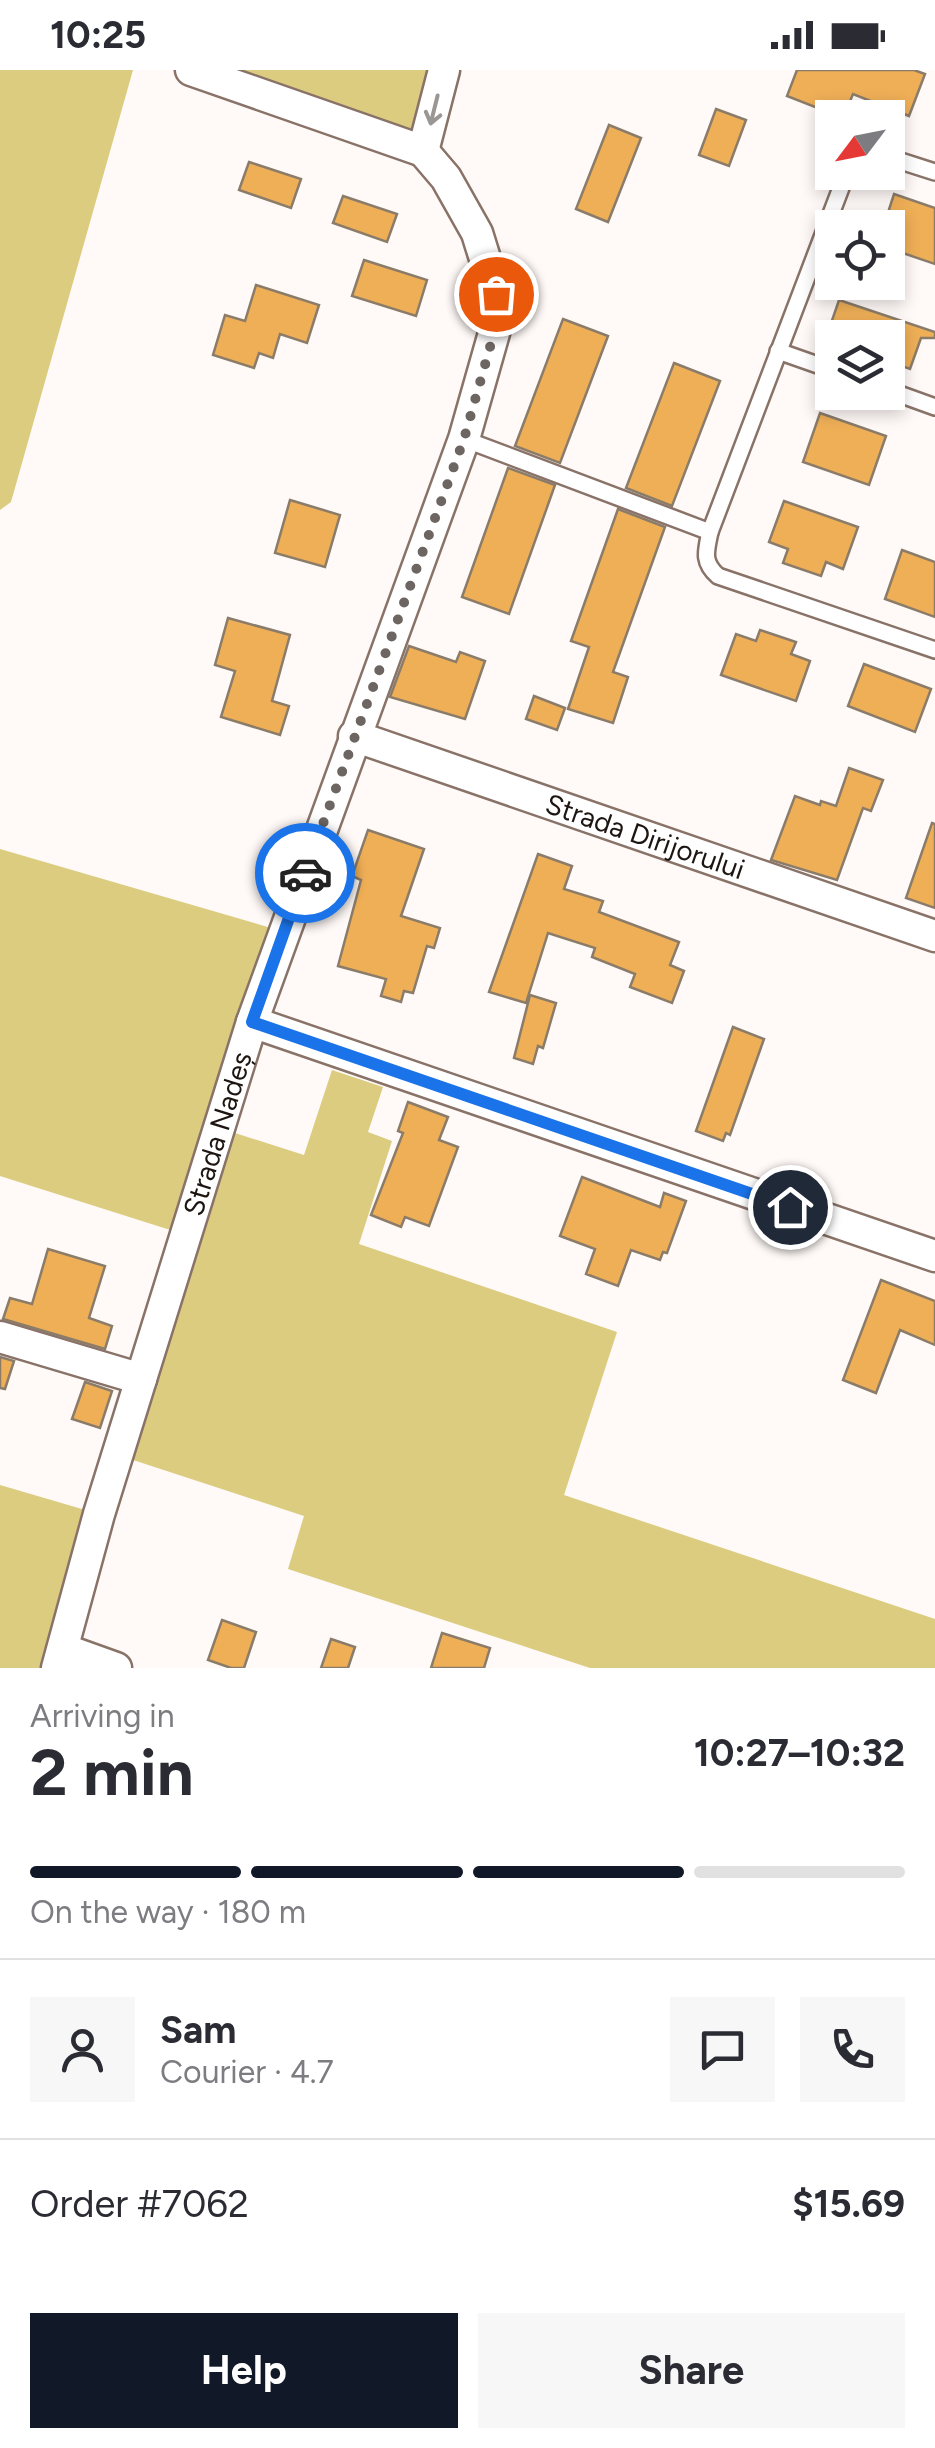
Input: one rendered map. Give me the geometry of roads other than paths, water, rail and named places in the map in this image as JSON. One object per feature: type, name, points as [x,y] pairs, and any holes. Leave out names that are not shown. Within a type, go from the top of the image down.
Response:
[{"type":"street","points":[[191,70],[423,151],[444,70]]},
{"type":"street","name":"Strada Nadeș","points":[[60,1659],[141,1379],[252,1022],[464,439],[496,326],[496,294],[488,260],[464,207],[423,151]]},
{"type":"street","name":"Strada Dirijorului","points":[[354,736],[935,936]]},
{"type":"street","points":[[252,1022],[935,1256]]},
{"type":"street","points":[[0,1337],[141,1379]]},
{"type":"street","points":[[60,1659],[116,1668]]},
{"type":"lane","points":[[905,163],[935,172]]},
{"type":"lane","points":[[841,190],[704,556],[708,567],[718,576],[935,650]]},
{"type":"lane","points":[[778,351],[815,364]]},
{"type":"lane","points":[[905,396],[935,407]]},
{"type":"lane","points":[[464,439],[710,532]]}]
